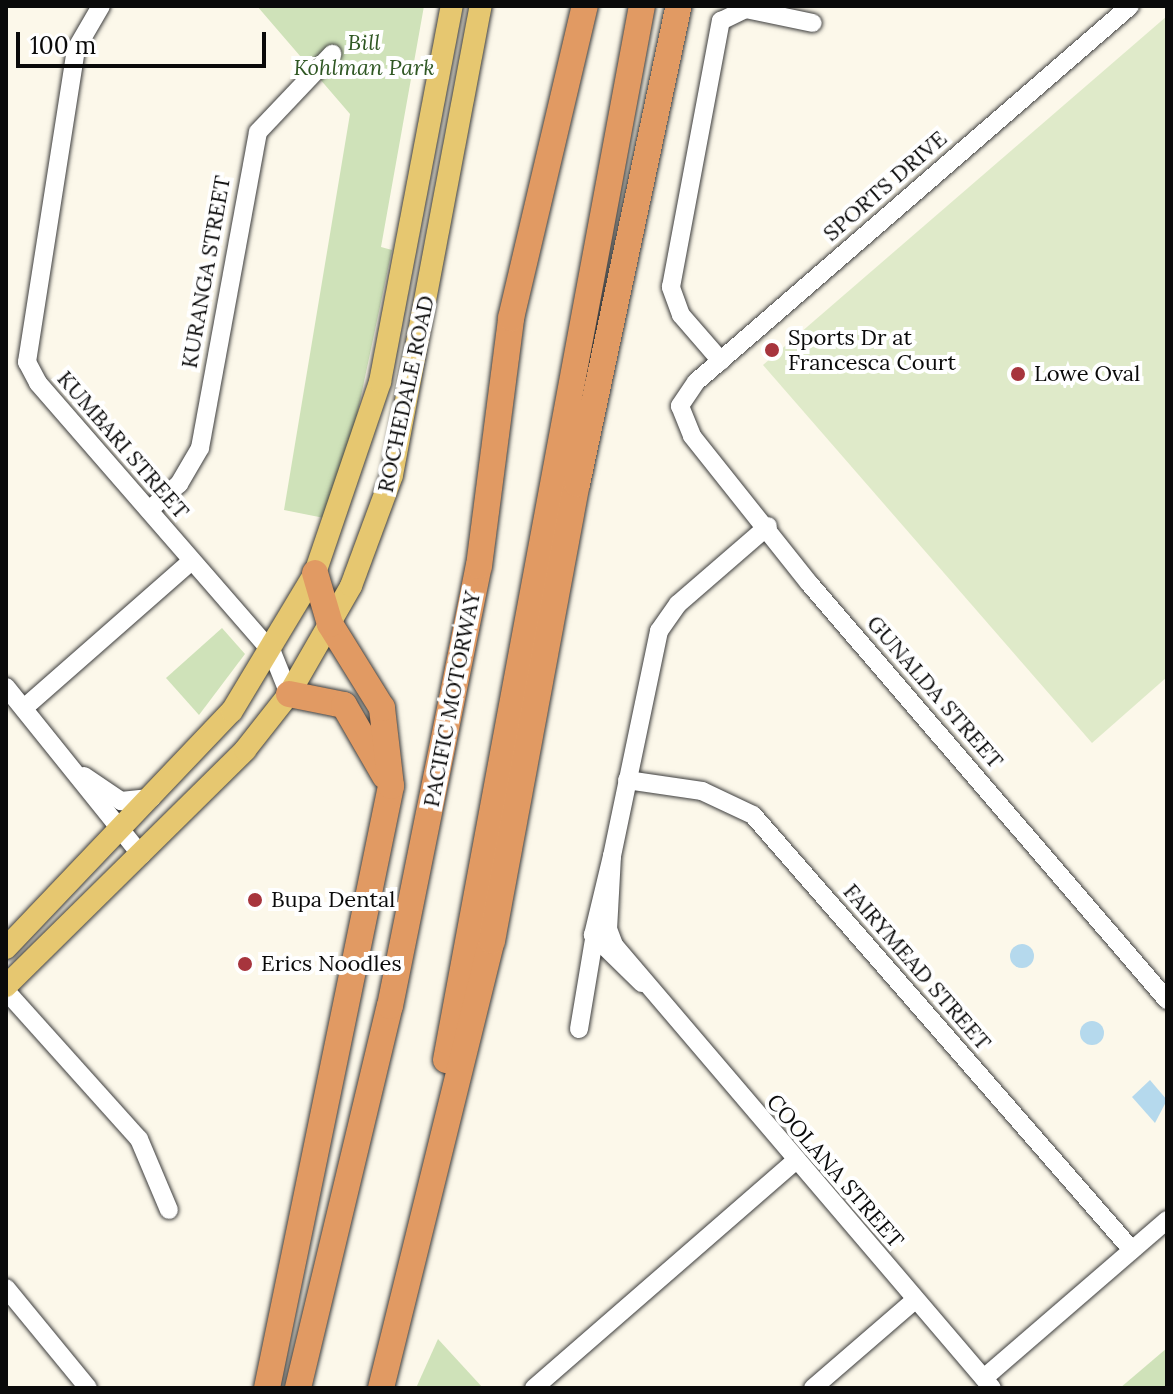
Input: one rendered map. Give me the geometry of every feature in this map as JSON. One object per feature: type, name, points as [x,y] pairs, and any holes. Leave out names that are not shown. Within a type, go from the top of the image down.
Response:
[{"type":"highway","name":"PACIFIC MOTORWAY","points":[[298,1388],[393,990],[479,566],[511,318],[585,6]]},
{"type":"highway","points":[[370,1388],[453,1032],[642,6]]},
{"type":"highway","points":[[381,1388],[492,941],[577,484],[679,6]]},
{"type":"highway","points":[[267,1388],[391,786],[382,708],[330,624],[315,573]]},
{"type":"highway","points":[[289,694],[324,696],[353,713],[391,786]]},
{"type":"main road","name":"ROCHEDALE ROAD","points":[[6,948],[232,711],[272,652],[315,573],[380,382],[452,6]]},
{"type":"main road","name":"ROCHEDALE ROAD","points":[[6,988],[245,750],[289,694],[330,624],[392,475],[481,6]]},
{"type":"street","name":"KUMBARI STREET","points":[[101,6],[76,49],[25,343],[38,383],[149,510],[190,562],[272,652],[289,694]]},
{"type":"street","name":"SPORTS DRIVE","points":[[680,406],[721,361],[1129,6]]},
{"type":"street","points":[[721,361],[681,315],[671,287],[721,21],[746,9],[813,23]]},
{"type":"street","name":"KURANGA STREET","points":[[149,510],[179,484],[200,448],[258,132],[332,54]]},
{"type":"street","name":"GUNALDA STREET","points":[[680,406],[692,436],[1167,1000]]},
{"type":"street","points":[[579,1029],[587,982],[602,937],[612,856],[659,631],[678,604],[768,526]]},
{"type":"street","points":[[24,708],[190,562]]},
{"type":"street","points":[[6,687],[82,774],[118,834],[141,855]]},
{"type":"street","points":[[82,774],[121,801],[152,798]]},
{"type":"street","name":"FAIRYMEAD STREET","points":[[627,780],[702,791],[753,815],[1132,1250]]},
{"type":"street","name":"COOLANA STREET","points":[[602,937],[618,964],[642,983]]},
{"type":"street","name":"COOLANA STREET","points":[[602,937],[988,1383]]},
{"type":"street","points":[[587,982],[618,964]]},
{"type":"street","points":[[6,988],[139,1139],[169,1210]]},
{"type":"street","points":[[534,1388],[795,1161]]},
{"type":"street","points":[[988,1383],[1167,1220]]},
{"type":"street","points":[[6,1288],[88,1388]]},
{"type":"street","points":[[813,1388],[915,1300]]},
{"type":"green space","name":"Bill Kohlman Park","points":[[257,6],[424,6],[381,247],[392,250],[357,415],[324,518],[284,510],[350,114]]},
{"type":"green space","points":[[1167,16],[1167,677],[1092,743],[763,365]]},
{"type":"green space","points":[[222,628],[245,654],[199,715],[166,678]]},
{"type":"green space","points":[[438,1339],[483,1388],[416,1388]]},
{"type":"green space","points":[[1167,1348],[1167,1388],[1120,1388]]},
{"type":"water","points":[[1022,944],[1031,947],[1034,956],[1031,965],[1022,968],[1013,965],[1010,956],[1013,947]]},
{"type":"water","points":[[1092,1021],[1101,1024],[1104,1033],[1101,1042],[1092,1045],[1083,1042],[1080,1033],[1083,1024]]},
{"type":"water","points":[[1150,1080],[1167,1100],[1155,1123],[1132,1097]]},
{"type":"place","name":"Sports Dr at Francesca Court","points":[[772,350]]},
{"type":"place","name":"Lowe Oval","points":[[1018,374]]},
{"type":"place","name":"Bupa Dental","points":[[255,900]]},
{"type":"place","name":"Erics Noodles","points":[[245,964]]}]
